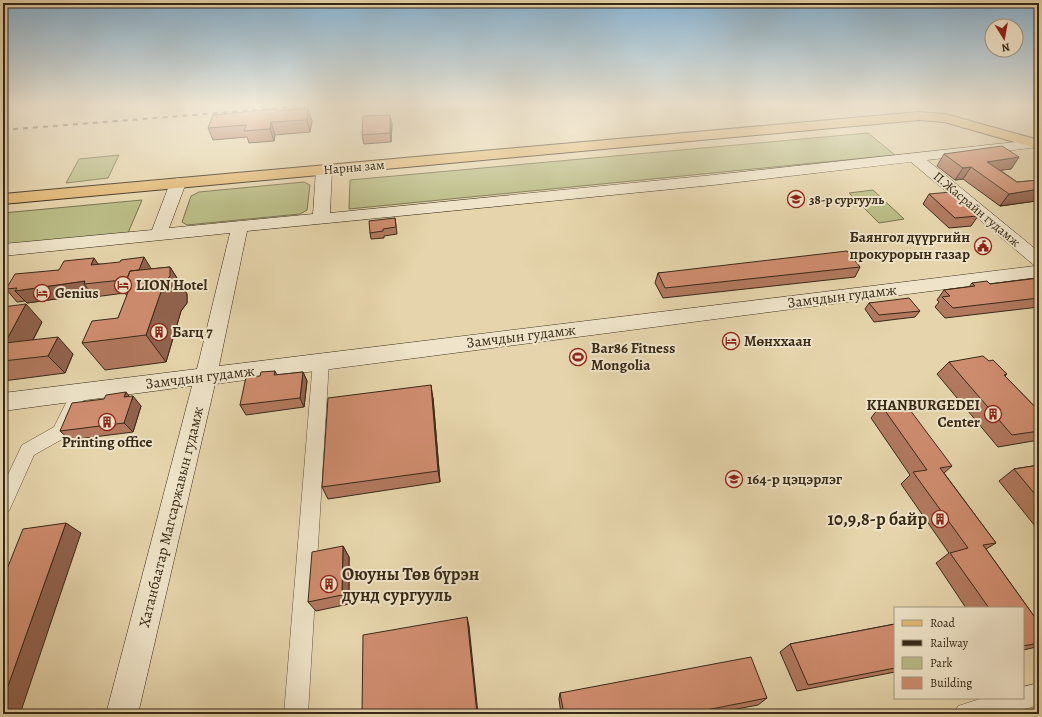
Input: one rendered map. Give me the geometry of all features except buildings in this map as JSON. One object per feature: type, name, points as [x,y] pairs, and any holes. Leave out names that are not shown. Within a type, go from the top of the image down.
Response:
[{"type":"main road","name":"Нарны зам","points":[[3,206],[176,187],[324,173],[733,138]]},
{"type":"main road","name":"Нарны зам","points":[[1013,138],[1036,145]]},
{"type":"main road","name":"Нарны зам","points":[[3,198],[176,187]]},
{"type":"street","points":[[3,250],[159,233],[705,181],[1036,145]]},
{"type":"street","name":"П.Жасрайн гудамж","points":[[915,158],[1039,261]]},
{"type":"street","points":[[321,218],[324,173]]},
{"type":"street","points":[[159,233],[176,187]]},
{"type":"street","name":"Хатанбаатар Магсаржавын гудамж","points":[[122,714],[206,376],[240,226]]},
{"type":"street","name":"Замчдын гудамж","points":[[3,402],[1039,271]]},
{"type":"street","points":[[296,714],[321,361]]},
{"type":"street","points":[[3,505],[28,450],[60,432],[79,393]]},
{"type":"street","points":[[1024,698],[1039,694]]},
{"type":"street","points":[[966,714],[1021,699]]},
{"type":"green space","points":[[808,138],[875,138],[895,155],[349,209],[350,180]]},
{"type":"green space","points":[[119,155],[108,178],[66,183],[79,159]]},
{"type":"green space","points":[[304,182],[310,185],[307,210],[300,214],[187,225],[182,222],[191,196],[199,192]]},
{"type":"green space","points":[[873,190],[904,219],[879,223],[849,193]]},
{"type":"green space","points":[[142,200],[128,233],[3,245],[3,213]]},
{"type":"place","name":"38-р сургууль","points":[[796,199]]},
{"type":"place","name":"Баянгол дүүргийн прокурорын газар","points":[[983,246]]},
{"type":"place","name":"LION Hotel","points":[[123,285]]},
{"type":"place","name":"Genius","points":[[42,293]]},
{"type":"place","name":"Багц 7","points":[[159,332]]},
{"type":"place","name":"Мөнххаан","points":[[731,341]]},
{"type":"place","name":"Bar86 Fitness Mongolia","points":[[578,357]]},
{"type":"place","name":"KHANBURGEDEI Center","points":[[993,414]]},
{"type":"place","name":"Printing office","points":[[107,422]]},
{"type":"place","name":"164-р цэцэрлэг","points":[[734,479]]},
{"type":"place","name":"10,9,8-р байр","points":[[940,519]]},
{"type":"place","name":"Оюуны Төв бүрэн дунд сургууль","points":[[329,584]]}]
